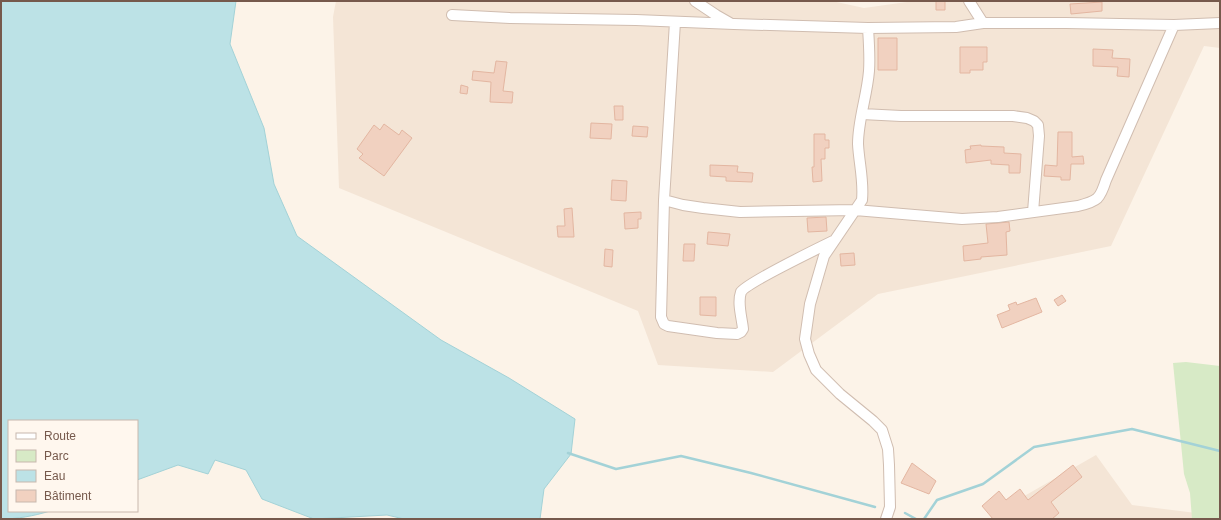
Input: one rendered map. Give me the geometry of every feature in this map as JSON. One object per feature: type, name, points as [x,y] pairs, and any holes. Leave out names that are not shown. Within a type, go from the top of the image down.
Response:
[{"type":"street","points":[[695,1],[716,15],[734,24]]},
{"type":"street","points":[[969,1],[983,23]]},
{"type":"street","points":[[452,15],[868,28],[956,27],[983,23],[1174,25],[1220,23]]},
{"type":"street","points":[[675,22],[664,200],[661,317],[664,324],[668,326],[737,334],[743,329],[740,302],[742,290],[758,279],[834,240]]},
{"type":"street","points":[[664,200],[683,205],[740,212],[855,210],[962,219],[998,217],[1090,203],[1098,199],[1102,192],[1174,25]]},
{"type":"street","points":[[868,28],[869,71],[858,144],[863,188],[862,200],[824,256],[810,304],[805,339],[809,354],[816,370],[840,394],[882,430],[888,450],[889,466],[890,507],[886,519]]},
{"type":"street","points":[[862,114],[929,117],[1013,116],[1027,118],[1034,121],[1038,124],[1039,136],[1033,212]]},
{"type":"shaded area","points":[[336,1],[832,1],[864,8],[914,1],[1220,1],[1220,48],[1204,46],[1111,246],[878,294],[773,372],[658,365],[638,311],[339,188],[333,17]]},
{"type":"shaded area","points":[[1096,455],[1132,505],[1220,516],[1220,519],[996,519],[993,514]]},
{"type":"green space","points":[[1186,362],[1220,366],[1220,519],[1192,519],[1190,493],[1184,474],[1173,363]]},
{"type":"water","points":[[1,1],[236,1],[230,44],[264,128],[274,184],[297,236],[441,340],[509,378],[575,419],[571,454],[544,489],[540,519],[404,519],[387,515],[314,519],[262,499],[246,470],[215,460],[208,474],[178,465],[138,480],[138,420],[8,420],[8,512],[46,512],[26,517],[1,519]]},
{"type":"building","points":[[936,1],[945,1],[945,10],[936,10]]},
{"type":"building","points":[[1102,2],[1102,11],[1071,14],[1070,4]]},
{"type":"building","points":[[878,38],[897,38],[897,70],[878,70]]},
{"type":"building","points":[[960,47],[987,47],[987,62],[983,62],[983,70],[970,70],[970,73],[960,73]]},
{"type":"building","points":[[1093,49],[1113,50],[1112,58],[1130,59],[1129,77],[1117,76],[1118,67],[1093,66]]},
{"type":"building","points":[[496,61],[507,62],[503,91],[513,92],[512,103],[490,102],[491,82],[472,80],[473,71],[494,73]]},
{"type":"building","points":[[461,85],[468,87],[467,94],[460,93]]},
{"type":"building","points":[[614,106],[623,106],[623,120],[615,120]]},
{"type":"building","points":[[591,123],[612,124],[611,139],[590,138]]},
{"type":"building","points":[[384,124],[399,135],[402,130],[412,138],[384,176],[359,158],[363,154],[357,149],[374,125],[380,130]]},
{"type":"building","points":[[633,126],[648,127],[647,137],[632,136]]},
{"type":"building","points":[[1058,132],[1072,132],[1072,157],[1083,156],[1084,164],[1071,164],[1070,180],[1061,180],[1061,177],[1044,176],[1045,165],[1057,166]]},
{"type":"building","points":[[814,134],[825,134],[825,140],[829,140],[829,148],[825,148],[825,159],[821,159],[822,181],[813,182],[812,167],[814,167]]},
{"type":"building","points":[[981,145],[1004,147],[1004,153],[1021,154],[1020,173],[1009,173],[1009,165],[991,164],[991,160],[966,163],[965,150],[971,149],[970,146]]},
{"type":"building","points":[[710,165],[738,166],[737,172],[753,173],[752,182],[726,181],[726,177],[710,176]]},
{"type":"building","points":[[612,180],[627,181],[626,201],[611,200]]},
{"type":"building","points":[[572,208],[574,237],[558,237],[557,226],[565,226],[564,209]]},
{"type":"building","points":[[641,212],[641,219],[638,219],[638,228],[625,229],[624,213]]},
{"type":"building","points":[[826,217],[827,231],[808,232],[807,218]]},
{"type":"building","points":[[1009,222],[1010,231],[1006,232],[1007,255],[981,257],[981,259],[964,261],[963,246],[988,243],[986,224]]},
{"type":"building","points":[[708,232],[730,234],[728,246],[707,244]]},
{"type":"building","points":[[684,244],[695,244],[694,261],[683,261]]},
{"type":"building","points":[[605,249],[613,250],[612,267],[604,266]]},
{"type":"building","points":[[854,253],[855,265],[841,266],[840,254]]},
{"type":"building","points":[[1062,295],[1066,301],[1058,306],[1054,300]]},
{"type":"building","points":[[700,297],[716,297],[716,316],[700,315]]},
{"type":"building","points":[[1036,298],[1042,312],[1002,328],[997,315],[1010,310],[1008,305],[1016,302],[1017,305]]},
{"type":"building","points":[[912,463],[936,481],[929,494],[901,483]]},
{"type":"building","points":[[1073,465],[1082,477],[1051,502],[1059,513],[1052,519],[993,519],[982,506],[999,491],[1006,500],[1020,489],[1028,500]]},
{"type":"waterway","points":[[924,519],[937,500],[983,484],[1034,447],[1132,429],[1220,451]]},
{"type":"waterway","points":[[568,453],[616,469],[681,456],[751,473],[875,507]]},
{"type":"waterway","points":[[905,513],[916,519]]}]
